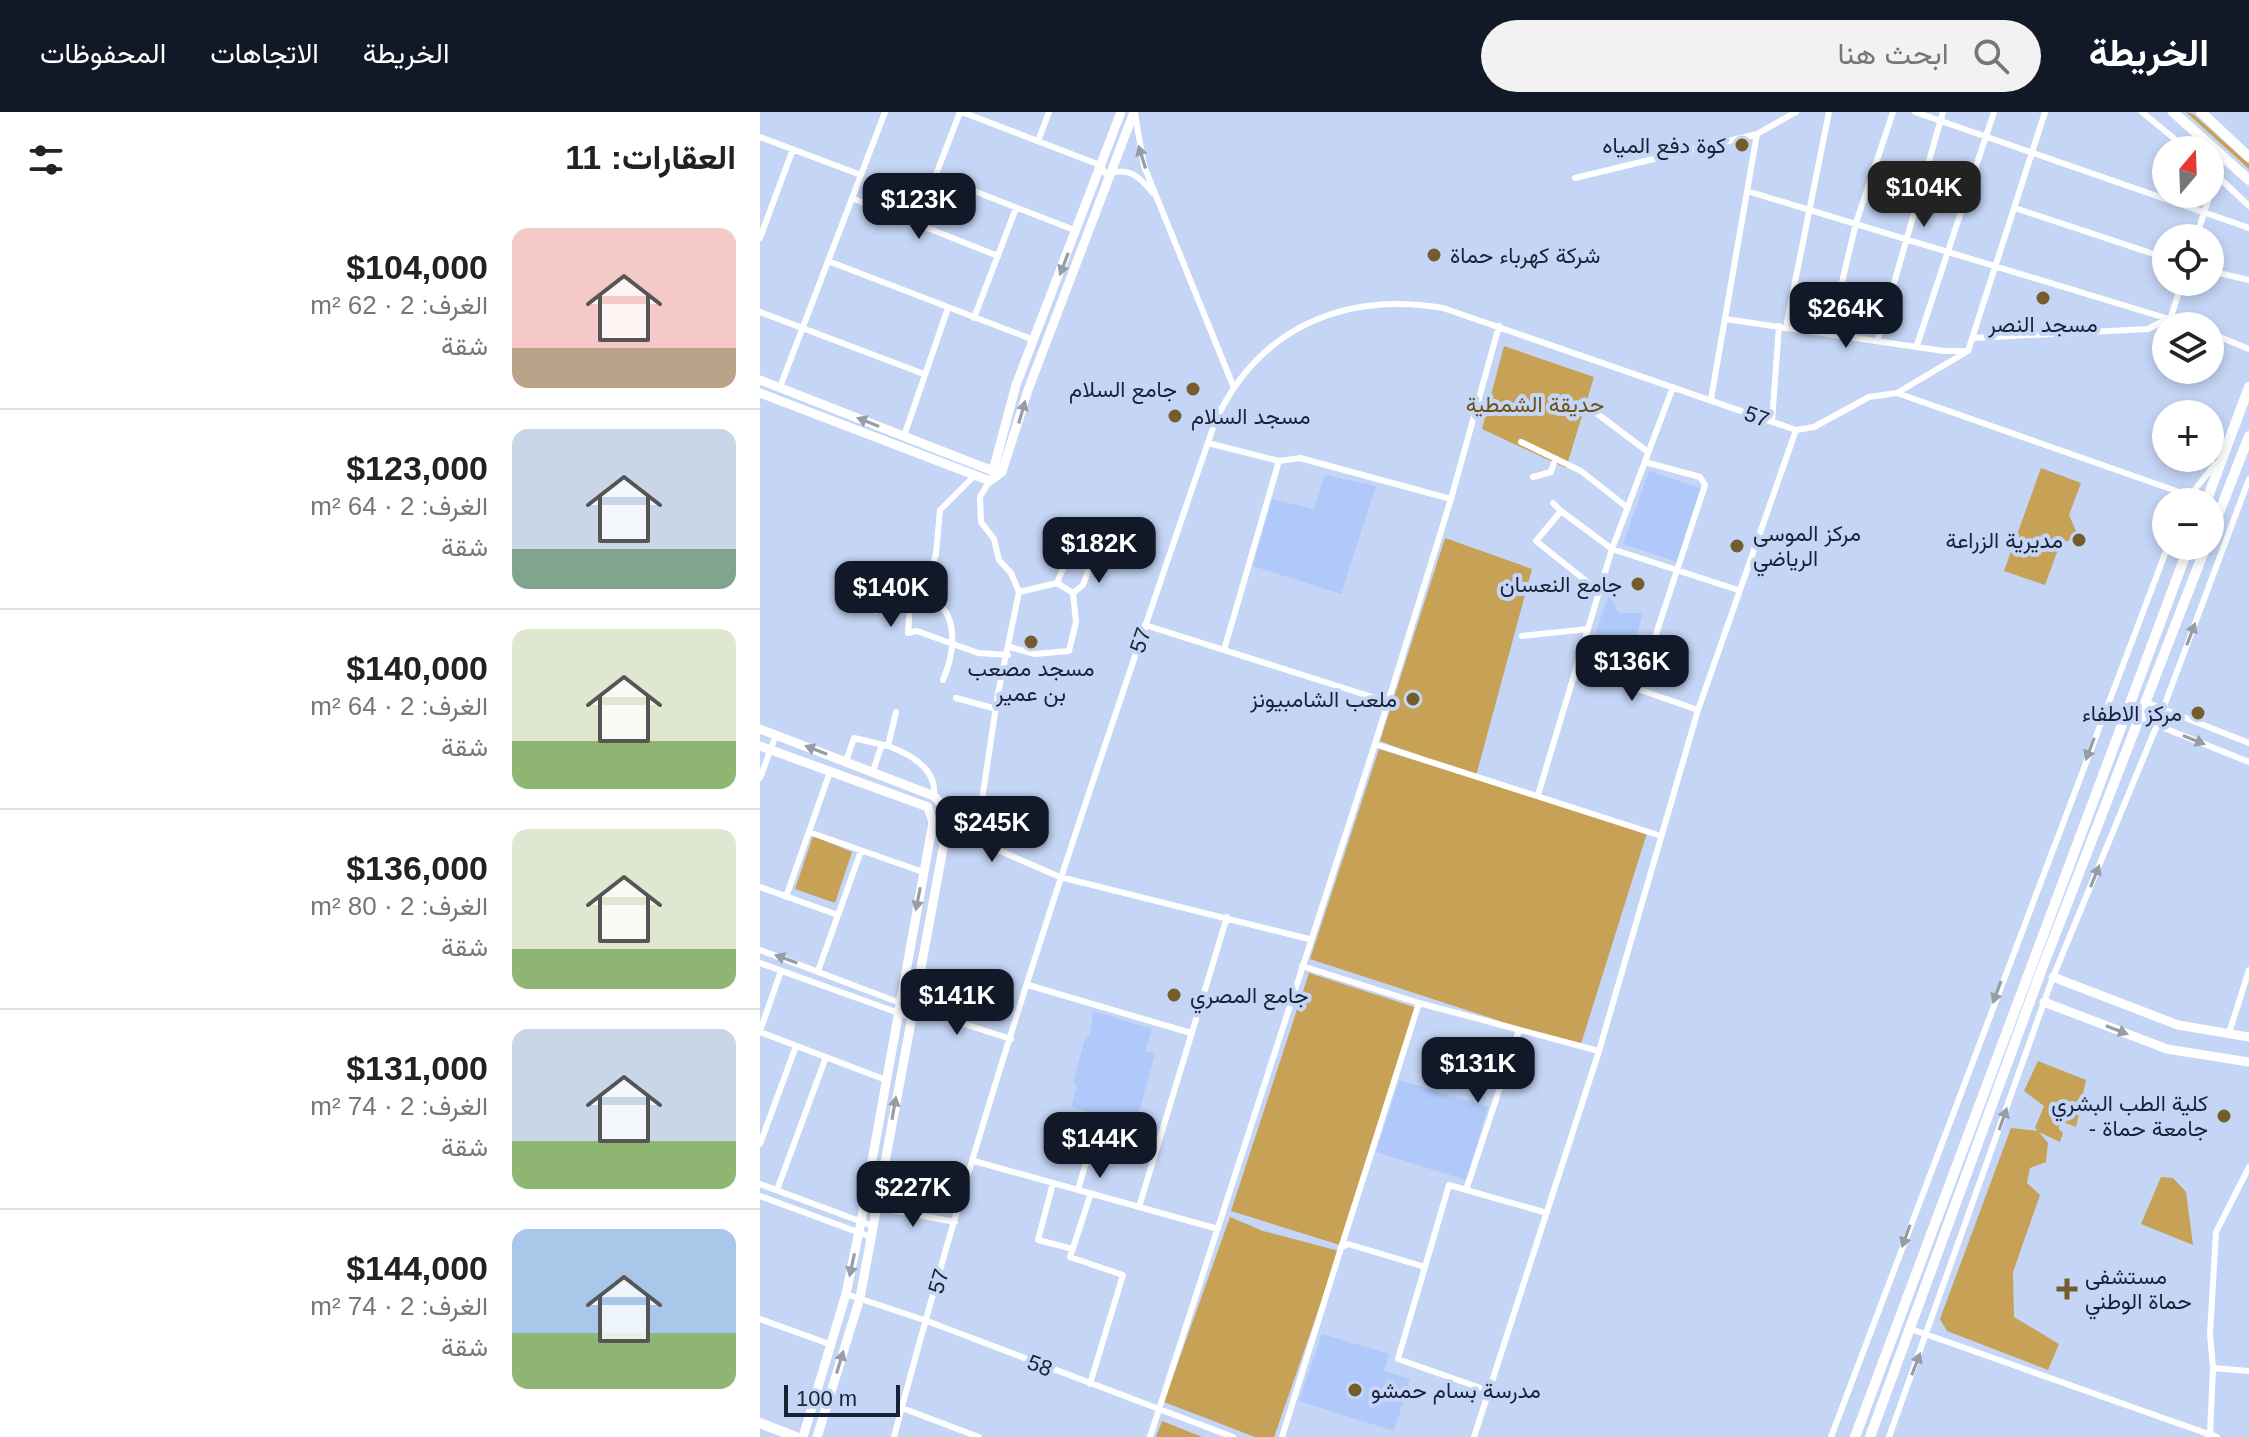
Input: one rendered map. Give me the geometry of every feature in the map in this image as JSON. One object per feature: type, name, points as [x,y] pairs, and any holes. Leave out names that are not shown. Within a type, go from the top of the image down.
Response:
[{"type":"main road","points":[[992,476],[1009,407],[1121,112]]},
{"type":"main road","points":[[760,393],[975,475],[992,476],[1002,472],[1028,390],[1135,112]]},
{"type":"main road","points":[[2173,112],[2249,180]]},
{"type":"main road","points":[[2201,112],[2249,157]]},
{"type":"main road","points":[[760,380],[904,436],[992,476]]},
{"type":"main road","points":[[2211,488],[2249,387]]},
{"type":"main road","points":[[2224,500],[2249,436]]},
{"type":"main road","points":[[1855,1437],[2184,560]]},
{"type":"main road","points":[[1870,1437],[2043,966],[2201,560]]},
{"type":"main road","points":[[760,729],[934,796],[944,807],[947,827],[910,1012],[860,1298],[817,1437]]},
{"type":"main road","points":[[765,748],[928,807],[933,822],[846,1294],[803,1437]]},
{"type":"main road","points":[[2053,977],[2178,1025],[2249,1037]]},
{"type":"main road","points":[[2044,1002],[2167,1049],[2249,1062]]},
{"type":"main road","points":[[760,1423],[796,1437]]},
{"type":"street","points":[[780,387],[885,112]]},
{"type":"street","points":[[917,224],[961,112],[1100,165],[1103,173],[1133,173],[1158,199]]},
{"type":"street","points":[[1038,141],[1049,112]]},
{"type":"street","points":[[1135,112],[1139,148],[1234,388]]},
{"type":"street","points":[[1575,178],[1757,134],[1796,112]]},
{"type":"street","points":[[1772,421],[1783,327],[1829,112]]},
{"type":"street","points":[[1830,333],[1856,223],[1893,112]]},
{"type":"street","points":[[1915,112],[2249,228]]},
{"type":"street","points":[[1878,339],[1943,112]]},
{"type":"street","points":[[1917,345],[1951,251],[1994,112]]},
{"type":"street","points":[[1474,1437],[1599,1051],[1698,710],[1796,430],[1814,427],[1869,397],[1897,393],[1968,351],[2045,112]]},
{"type":"street","points":[[2142,112],[2171,136]]},
{"type":"street","points":[[1711,399],[1757,134]]},
{"type":"street","points":[[760,137],[861,175]]},
{"type":"street","points":[[760,238],[793,149]]},
{"type":"street","points":[[935,176],[1077,231]]},
{"type":"street","points":[[2224,182],[2249,206]]},
{"type":"street","points":[[1747,191],[2154,312]]},
{"type":"street","points":[[852,198],[998,256]]},
{"type":"street","points":[[974,318],[1016,208]]},
{"type":"street","points":[[2015,208],[2152,253]]},
{"type":"street","points":[[2200,224],[2206,208]]},
{"type":"street","points":[[760,213],[768,216]]},
{"type":"street","points":[[828,261],[1034,340]]},
{"type":"street","points":[[2224,274],[2249,280]]},
{"type":"street","name":"57","points":[[894,1437],[955,1222],[1060,877],[1208,443],[1234,388],[1252,365],[1298,326],[1354,307],[1399,303],[1429,305],[1499,326],[1796,430]]},
{"type":"street","points":[[904,436],[948,308]]},
{"type":"street","points":[[760,312],[924,374]]},
{"type":"street","points":[[1725,319],[1944,351],[1968,351]]},
{"type":"street","points":[[1150,1437],[1309,939],[1375,744],[1451,499],[1499,326]]},
{"type":"street","points":[[1973,338],[2152,327]]},
{"type":"street","points":[[2224,339],[2249,349]]},
{"type":"street","points":[[1538,795],[1612,549],[1673,387]]},
{"type":"street","points":[[1897,393],[2156,488]]},
{"type":"street","points":[[1595,412],[1648,452]]},
{"type":"street","points":[[2196,488],[2213,469],[2233,429]]},
{"type":"street","points":[[1521,442],[1581,471],[1628,508]]},
{"type":"street","points":[[1208,443],[1279,461],[1300,458],[1451,499]]},
{"type":"street","points":[[1533,477],[1551,472],[1555,459]]},
{"type":"street","points":[[1224,650],[1279,461]]},
{"type":"street","points":[[1638,689],[1704,479],[1645,462]]},
{"type":"street","points":[[943,680],[951,644],[949,615],[944,604],[929,597],[925,587],[936,554],[940,510],[975,475]]},
{"type":"street","points":[[976,840],[996,709],[1019,592],[1011,573],[999,560],[994,539],[981,522],[980,497],[992,476]]},
{"type":"street","points":[[1889,1437],[2053,977],[2157,725],[2249,479]]},
{"type":"street","points":[[1553,503],[1612,549],[1738,590]]},
{"type":"street","points":[[1561,511],[1536,541],[1600,592]]},
{"type":"street","points":[[1073,593],[1083,585],[1094,554]]},
{"type":"street","points":[[1831,1437],[2163,560]]},
{"type":"street","points":[[1057,583],[1066,561]]},
{"type":"street","points":[[1019,592],[1057,583],[1073,593]]},
{"type":"street","points":[[876,611],[885,589],[911,591],[925,587]]},
{"type":"street","points":[[911,591],[908,633],[917,631],[978,653],[1009,651],[1043,654],[1069,651]]},
{"type":"street","points":[[1069,661],[1076,622],[1073,593]]},
{"type":"street","points":[[1145,625],[1388,702]]},
{"type":"street","points":[[1522,636],[1588,629]]},
{"type":"street","points":[[1577,668],[1698,710]]},
{"type":"street","points":[[956,698],[996,709]]},
{"type":"street","points":[[2145,702],[2249,743]]},
{"type":"street","points":[[873,771],[896,712]]},
{"type":"street","points":[[2139,718],[2249,762]]},
{"type":"street","points":[[760,778],[765,748],[776,735]]},
{"type":"street","points":[[846,761],[854,738],[884,746],[921,761],[935,788],[934,796]]},
{"type":"street","points":[[1375,744],[1661,836]]},
{"type":"street","points":[[786,897],[830,772]]},
{"type":"street","points":[[933,822],[1060,877],[1309,939]]},
{"type":"street","points":[[809,832],[923,872]]},
{"type":"street","points":[[818,971],[861,851]]},
{"type":"street","points":[[760,887],[838,915]]},
{"type":"street","points":[[1139,1207],[1227,917]]},
{"type":"street","points":[[760,950],[899,1002],[910,1012]]},
{"type":"street","points":[[760,963],[897,1014],[910,1012],[1011,1039]]},
{"type":"street","points":[[1302,966],[1419,1003],[1599,1051]]},
{"type":"street","points":[[2229,1033],[2249,970]]},
{"type":"street","points":[[781,971],[760,1031],[886,1080]]},
{"type":"street","points":[[1028,985],[1191,1033]]},
{"type":"street","points":[[1282,1437],[1419,1003]]},
{"type":"street","points":[[1466,1190],[1519,1030]]},
{"type":"street","points":[[760,1144],[796,1046]]},
{"type":"street","points":[[777,1190],[826,1057]]},
{"type":"street","points":[[1078,1190],[1097,1123],[1159,1141]]},
{"type":"street","points":[[974,1161],[1218,1229]]},
{"type":"street","points":[[1911,1329],[2212,1436],[2210,1334],[2216,1232],[2249,1167]]},
{"type":"street","points":[[1053,1183],[1038,1240],[1073,1249]]},
{"type":"street","points":[[760,1184],[872,1232]]},
{"type":"street","points":[[1489,1391],[1398,1359],[1449,1185],[1547,1213]]},
{"type":"street","points":[[1090,1384],[1123,1275],[1070,1257],[1091,1193]]},
{"type":"street","points":[[760,1196],[860,1227]]},
{"type":"street","points":[[876,1207],[955,1222]]},
{"type":"street","points":[[1341,1248],[1348,1244],[1425,1267]]},
{"type":"street","name":"58","points":[[846,1294],[927,1321],[1233,1437]]},
{"type":"street","points":[[760,1319],[832,1345]]},
{"type":"street","points":[[2213,1368],[2249,1371]]},
{"type":"street","points":[[902,1408],[979,1437]]},
{"type":"shaded area","points":[[1649,471],[1706,490],[1677,562],[1623,544]]},
{"type":"shaded area","points":[[1325,475],[1376,486],[1341,594],[1253,566],[1272,499],[1314,509]]},
{"type":"shaded area","points":[[1609,595],[1619,613],[1643,613],[1634,645],[1649,648],[1637,678],[1585,662]]},
{"type":"shaded area","points":[[1093,1011],[1152,1029],[1145,1051],[1155,1054],[1135,1126],[1071,1107],[1077,1086],[1073,1082],[1085,1039],[1090,1035]]},
{"type":"shaded area","points":[[1399,1080],[1488,1107],[1466,1180],[1376,1152]]},
{"type":"shaded area","name":"مدرسة بسام حمشو","points":[[1322,1334],[1389,1354],[1384,1371],[1410,1379],[1394,1431],[1299,1401]]},
{"type":"green space","points":[[2186,112],[2193,114],[2218,136],[2213,136]]},
{"type":"green space","points":[[2224,142],[2249,164],[2249,169],[2224,146]]},
{"type":"green space","name":"حديقة الشمطية","points":[[1504,346],[1594,377],[1566,468],[1482,429]]},
{"type":"green space","points":[[2041,468],[2081,483],[2069,515],[2076,531],[2074,538],[2060,544],[2045,585],[2004,571]]},
{"type":"green space","points":[[1445,538],[1532,569],[1476,776],[1380,741]]},
{"type":"green space","points":[[1379,749],[1647,833],[1580,1047],[1310,959]]},
{"type":"green space","points":[[813,836],[852,852],[835,903],[795,889]]},
{"type":"green space","points":[[1309,973],[1417,1008],[1340,1245],[1231,1211]]},
{"type":"green space","points":[[2038,1061],[2086,1080],[2076,1127],[2060,1121],[2059,1129],[2063,1133],[2060,1142],[2039,1132],[2048,1143],[2046,1162],[2030,1168],[2027,1183],[2040,1195],[2013,1272],[2014,1317],[2059,1344],[2048,1370],[1947,1331],[1940,1319],[2011,1128],[2038,1131],[2035,1128],[2044,1106],[2024,1091]]},
{"type":"green space","points":[[2161,1177],[2173,1178],[2186,1192],[2193,1245],[2141,1224]]},
{"type":"green space","points":[[1230,1217],[1263,1231],[1339,1251],[1274,1437],[1255,1437],[1164,1402]]},
{"type":"green space","points":[[1162,1421],[1202,1437],[1156,1437]]},
{"type":"place","name":"كوة دفع المياه","points":[[1742,145]]},
{"type":"place","name":"شركة كهرباء حماة","points":[[1434,255]]},
{"type":"place","name":"مسجد النصر","points":[[2043,298]]},
{"type":"place","name":"جامع السلام","points":[[1193,389]]},
{"type":"place","name":"مسجد السلام","points":[[1175,416]]},
{"type":"place","name":"مديرية الزراعة","points":[[2079,540]]},
{"type":"place","name":"مركز الموسى الرياضي","points":[[1737,546]]},
{"type":"place","name":"جامع النعسان","points":[[1638,584]]},
{"type":"place","name":"مسجد مصعب بن عمير","points":[[1031,642]]},
{"type":"place","name":"ملعب الشامبيونز","points":[[1413,699]]},
{"type":"place","name":"مركز الاطفاء","points":[[2198,713]]},
{"type":"place","name":"جامع المصري","points":[[1174,995]]},
{"type":"place","name":"كلية الطب البشري - جامعة حماة","points":[[2224,1116]]},
{"type":"place","name":"مستشفى حماة الوطني","points":[[2067,1289]]},
{"type":"place","name":"مدرسة بسام حمشو","points":[[1355,1390]]}]
